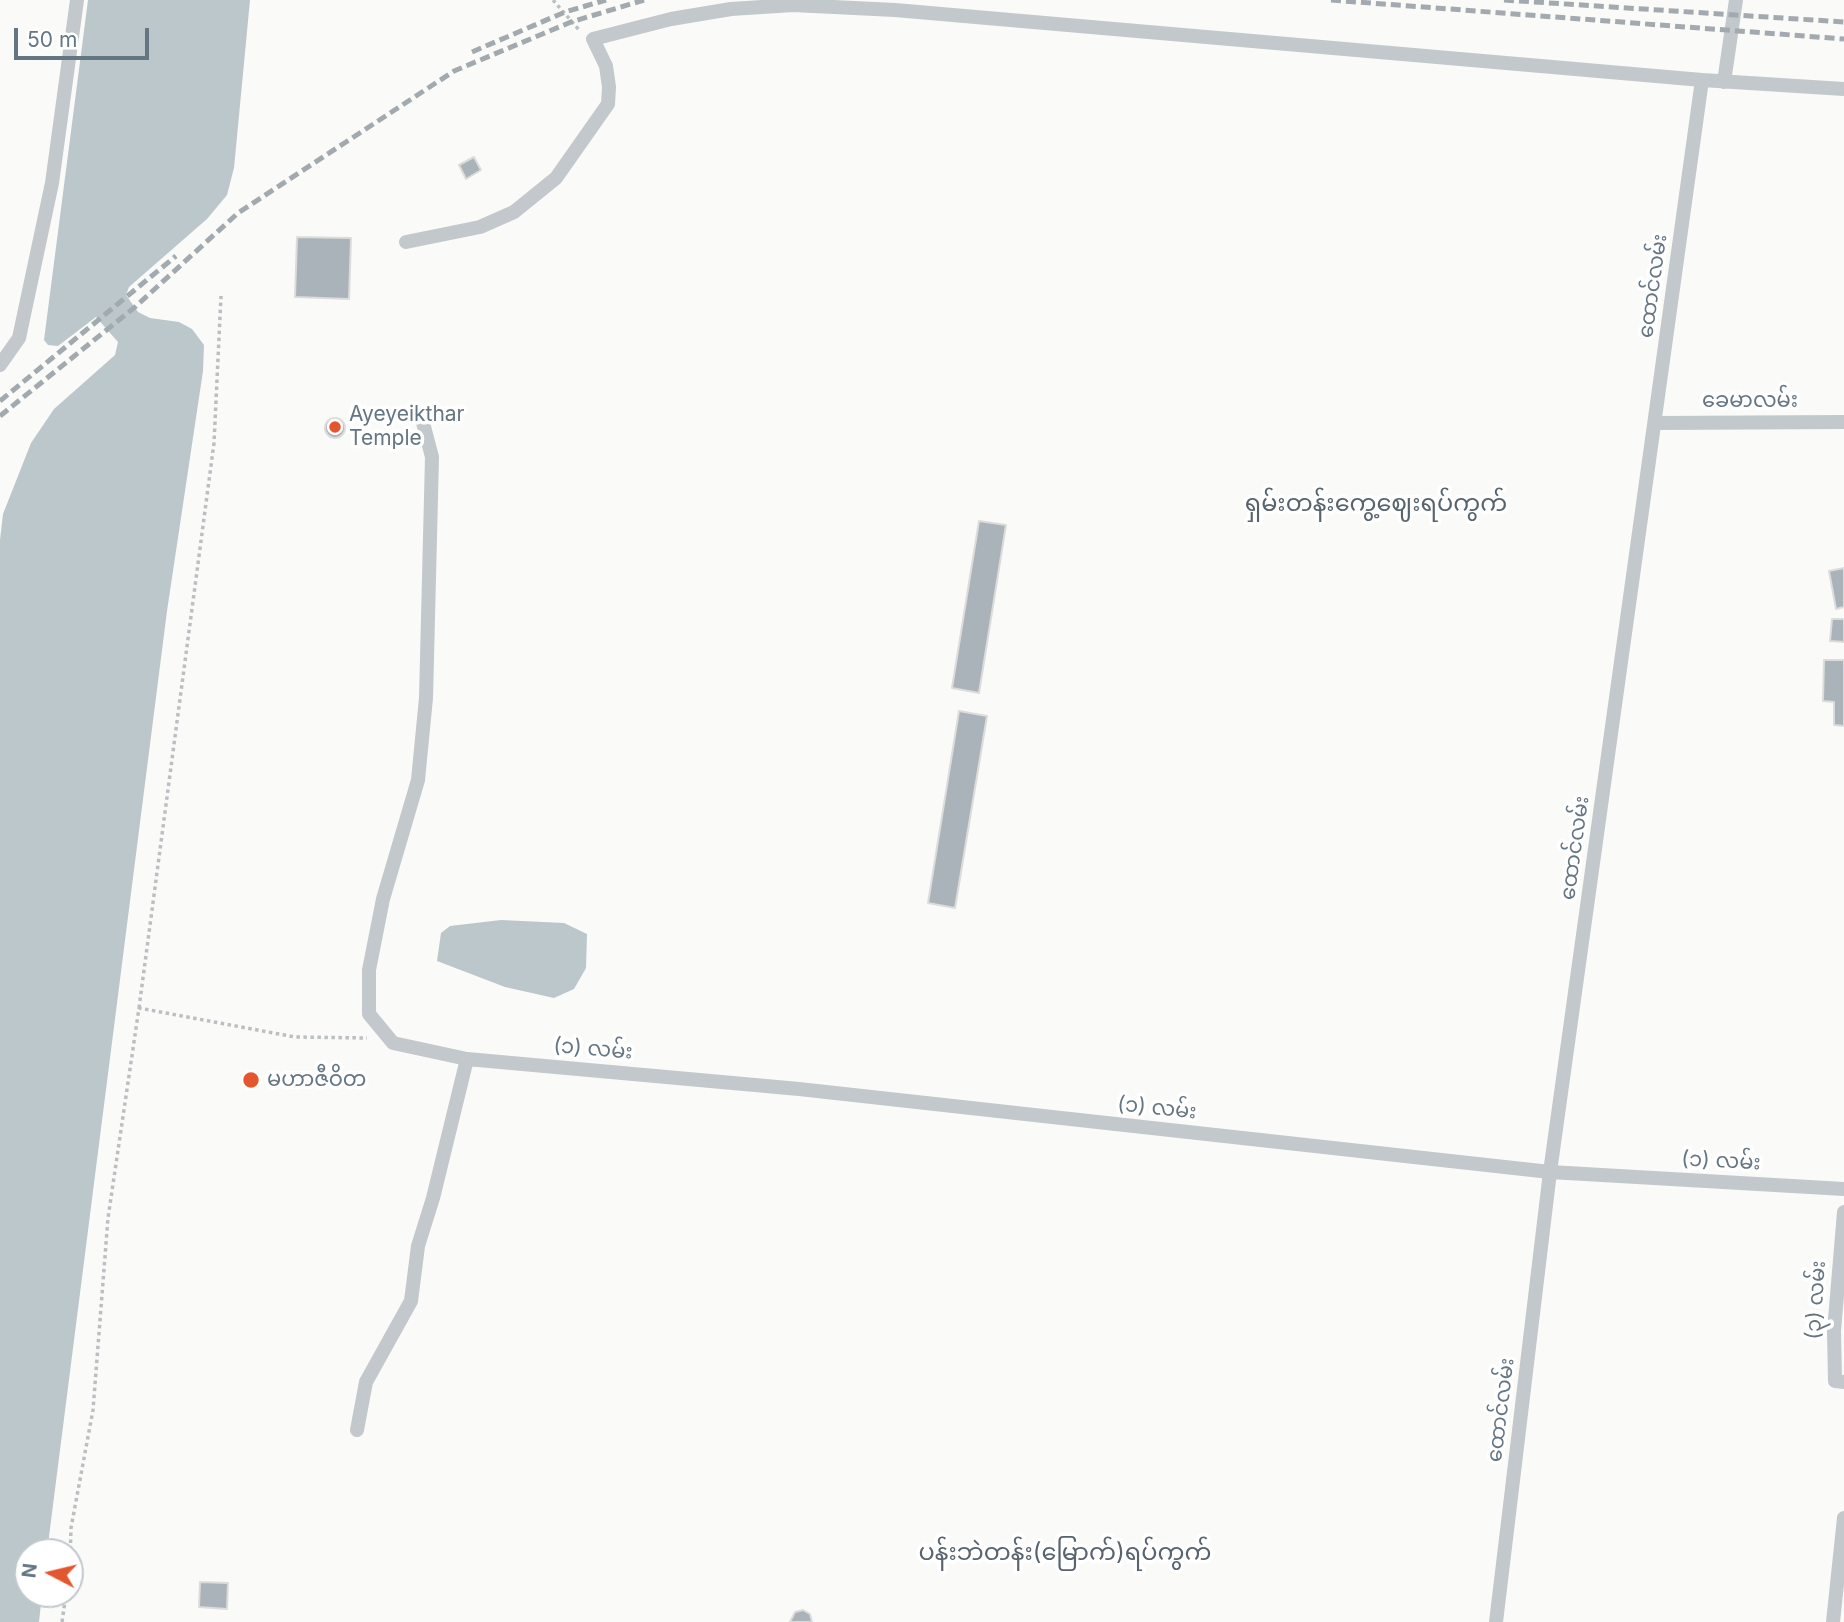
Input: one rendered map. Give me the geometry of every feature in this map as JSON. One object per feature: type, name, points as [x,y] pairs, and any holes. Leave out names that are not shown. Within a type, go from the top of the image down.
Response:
[{"type":"street","points":[[0,365],[19,338],[52,183],[76,0]]},
{"type":"street","points":[[1724,82],[1736,0]]},
{"type":"street","points":[[406,242],[492,222],[514,212],[556,178],[608,104],[606,66],[593,39],[683,16],[731,9],[793,5],[909,11],[1724,82],[1844,89]]},
{"type":"street","name":"ထောင်လမ်း","points":[[1496,1622],[1550,1172],[1702,80]]},
{"type":"street","points":[[388,1037],[369,1014],[369,970],[383,899],[418,780],[426,698],[432,457],[422,419]]},
{"type":"street","name":"ခေမာလမ်း","points":[[1656,423],[1844,422]]},
{"type":"street","name":"(၁) လမ်း","points":[[388,1037],[393,1043],[467,1059],[799,1089],[1550,1172],[1844,1189]]},
{"type":"street","points":[[357,1430],[366,1382],[411,1301],[418,1246],[433,1198],[467,1059]]},
{"type":"street","name":"(၃) လမ်း","points":[[1844,1212],[1834,1331],[1835,1381],[1844,1382]]},
{"type":"street","points":[[1833,1622],[1844,1518]]},
{"type":"path","points":[[553,0],[585,36],[593,39]]},
{"type":"path","points":[[71,1538],[93,1410],[108,1218],[139,1008],[214,443],[221,296]]},
{"type":"path","points":[[139,1008],[295,1037],[388,1037]]},
{"type":"shaded area","points":[[88,0],[250,0],[234,168],[227,195],[207,219],[129,287],[126,295],[138,312],[150,318],[179,322],[192,329],[204,345],[203,371],[167,611],[49,1538],[14,1538],[14,1608],[40,1608],[39,1622],[0,1622],[0,540],[3,514],[31,443],[54,409],[115,355],[118,342],[96,317],[58,346],[48,345],[44,340]]},
{"type":"shaded area","points":[[501,920],[564,923],[587,934],[586,968],[574,989],[554,998],[505,987],[437,961],[441,933],[450,926]]},
{"type":"building","points":[[474,157],[481,170],[466,179],[459,165]]},
{"type":"building","points":[[297,237],[351,238],[349,299],[295,297]]},
{"type":"building","name":"Ayeyeikthar Temple","points":[[335,418],[342,421],[345,428],[342,435],[335,438],[328,435],[325,428],[328,421]]},
{"type":"building","points":[[979,521],[1006,525],[979,693],[952,688]]},
{"type":"building","points":[[1844,568],[1844,607],[1836,609],[1829,571]]},
{"type":"building","points":[[1832,619],[1844,619],[1844,642],[1830,641]]},
{"type":"building","points":[[1824,660],[1844,660],[1844,726],[1834,725],[1834,702],[1823,701]]},
{"type":"building","points":[[959,711],[987,716],[955,908],[928,903]]},
{"type":"building","points":[[200,1582],[228,1583],[227,1609],[199,1607]]},
{"type":"building","points":[[803,1610],[810,1614],[812,1622],[790,1622],[795,1612]]},
{"type":"railway","points":[[472,52],[565,12],[606,0]]},
{"type":"railway","points":[[0,416],[135,307],[238,213],[454,71],[571,22],[644,0]]},
{"type":"railway","points":[[1331,0],[1844,39]]},
{"type":"railway","points":[[1504,0],[1844,22]]},
{"type":"railway","points":[[0,401],[176,256]]},
{"type":"place","name":"Ayeyeikthar Temple","points":[[335,427]]},
{"type":"place","name":"မဟာဇီဝိတ","points":[[251,1080]]},
{"type":"district","name":"ရှမ်းတန်းကွေ့ဈေးရပ်ကွက်","points":[[1376,504]]},
{"type":"district","name":"ပန်းဘဲတန်း(မြောက်)ရပ်ကွက်","points":[[1065,1553]]}]
